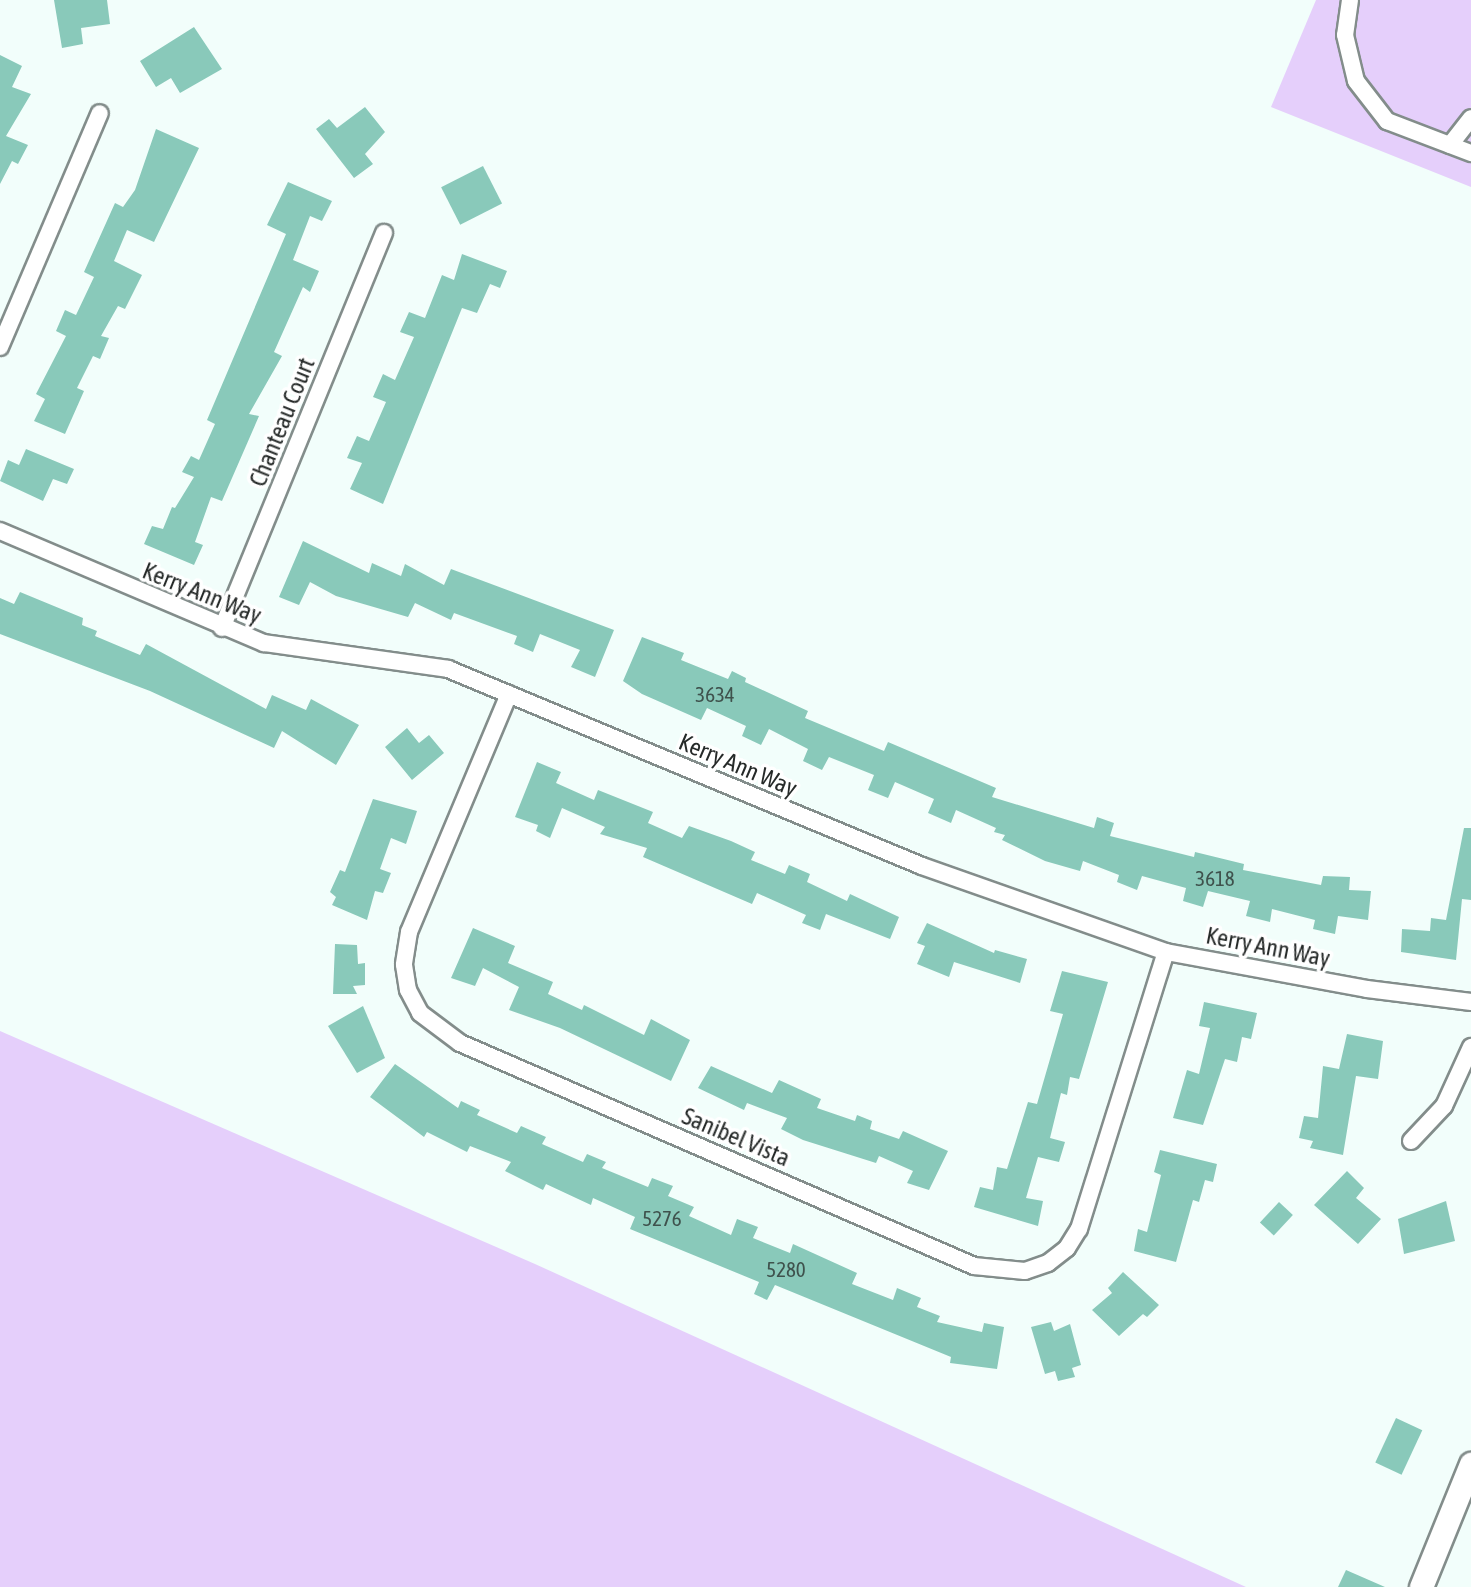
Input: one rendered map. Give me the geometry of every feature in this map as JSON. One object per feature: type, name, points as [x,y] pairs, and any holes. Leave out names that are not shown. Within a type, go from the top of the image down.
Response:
[{"type":"street","points":[[1350,0],[1345,35],[1356,81],[1387,121],[1471,153]]},
{"type":"street","points":[[0,347],[100,113]]},
{"type":"street","points":[[1450,145],[1471,118]]},
{"type":"street","name":"Chanteau Court","points":[[222,628],[384,233]]},
{"type":"street","name":"Kerry Ann Way","points":[[0,531],[222,628],[287,649],[448,669],[922,866],[1166,951],[1367,989],[1471,1002]]},
{"type":"street","name":"Sanibel Vista","points":[[509,694],[409,932],[404,965],[408,990],[420,1013],[460,1043],[974,1266],[1025,1271],[1048,1263],[1067,1248],[1079,1229],[1166,951]]},
{"type":"street","points":[[1411,1141],[1444,1106],[1471,1047]]},
{"type":"street","points":[[1421,1587],[1471,1464]]},
{"type":"shaded area","points":[[1316,0],[1471,0],[1471,187],[1271,107]]},
{"type":"shaded area","points":[[0,1031],[535,1264],[1246,1587],[0,1587]]},
{"type":"building","points":[[54,0],[107,0],[110,24],[81,28],[83,44],[62,48]]},
{"type":"building","points":[[194,27],[222,69],[180,93],[171,78],[156,87],[140,61]]},
{"type":"building","points":[[0,55],[22,66],[12,87],[31,94],[6,136],[28,145],[18,164],[12,161],[0,184]]},
{"type":"building","points":[[365,107],[385,132],[365,154],[373,164],[354,178],[316,129],[329,119],[337,128]]},
{"type":"building","points":[[156,129],[199,148],[154,242],[127,230],[114,261],[142,275],[125,309],[118,306],[101,336],[109,338],[100,359],[93,356],[77,388],[84,391],[65,434],[34,421],[45,399],[36,394],[66,336],[56,331],[65,310],[76,315],[94,277],[84,272],[115,203],[123,207],[135,190]]},
{"type":"building","points":[[483,166],[502,203],[460,225],[441,187]]},
{"type":"building","points":[[288,182],[332,201],[322,221],[310,216],[293,260],[319,271],[310,292],[303,287],[274,352],[282,356],[249,414],[259,416],[222,501],[211,497],[195,542],[203,545],[194,565],[144,544],[152,526],[163,529],[172,507],[175,508],[194,477],[182,472],[191,456],[199,460],[215,424],[207,420],[286,234],[267,225]]},
{"type":"building","points":[[462,254],[507,271],[500,288],[490,284],[477,313],[462,308],[383,504],[350,489],[362,463],[347,458],[357,436],[369,441],[386,402],[373,397],[383,374],[395,380],[414,337],[400,332],[409,312],[425,318],[442,275],[454,280]]},
{"type":"building","points":[[26,449],[74,469],[67,484],[53,479],[43,501],[0,481],[8,460],[19,465]]},
{"type":"building","points":[[303,541],[369,573],[372,563],[401,576],[405,564],[444,585],[451,569],[614,630],[595,677],[571,667],[580,650],[540,634],[533,652],[514,644],[517,636],[454,613],[451,620],[415,603],[408,617],[336,596],[310,582],[299,605],[279,597]]},
{"type":"building","points":[[20,592],[83,618],[82,625],[97,631],[95,636],[140,655],[146,644],[266,709],[272,695],[306,710],[311,699],[359,725],[336,765],[282,731],[274,748],[150,691],[0,634],[0,598],[14,604]]},
{"type":"building","points":[[642,637],[684,653],[681,660],[728,679],[732,671],[746,678],[745,682],[808,711],[805,718],[884,751],[888,742],[996,788],[992,797],[1094,828],[1097,817],[1114,823],[1110,836],[1194,857],[1195,852],[1244,864],[1243,870],[1321,885],[1323,876],[1350,877],[1349,890],[1371,891],[1368,920],[1338,916],[1335,934],[1313,929],[1315,920],[1272,909],[1270,922],[1246,916],[1250,901],[1208,891],[1203,907],[1183,901],[1186,888],[1142,876],[1137,890],[1117,882],[1119,875],[1083,861],[1080,871],[1045,861],[1002,840],[1005,835],[994,832],[996,828],[956,810],[951,823],[928,813],[934,799],[895,782],[888,798],[868,790],[874,775],[829,757],[822,770],[803,761],[808,749],[769,729],[761,745],[742,736],[746,726],[707,708],[701,720],[642,694],[623,681]]},
{"type":"building","points":[[407,728],[419,743],[429,735],[444,753],[412,780],[385,747]]},
{"type":"building","points":[[537,762],[561,772],[556,783],[594,800],[598,790],[653,812],[648,823],[682,838],[689,826],[731,841],[755,852],[751,860],[785,874],[789,865],[810,874],[807,882],[847,901],[850,894],[899,917],[890,939],[826,914],[820,930],[802,923],[806,915],[757,893],[752,904],[643,857],[647,848],[600,834],[605,827],[562,808],[550,838],[536,831],[538,825],[515,817]]},
{"type":"building","points":[[373,799],[417,811],[406,844],[391,838],[380,869],[391,873],[383,893],[375,891],[367,920],[332,905],[336,897],[330,892],[340,870],[345,872]]},
{"type":"building","points":[[1464,828],[1471,828],[1471,900],[1462,899],[1456,960],[1401,952],[1402,929],[1430,931],[1431,918],[1446,920]]},
{"type":"building","points":[[927,923],[994,953],[995,950],[1027,959],[1020,983],[954,962],[949,977],[917,964],[925,946],[917,943]]},
{"type":"building","points":[[473,928],[515,946],[508,963],[553,982],[548,994],[582,1010],[584,1005],[644,1035],[651,1019],[690,1040],[671,1081],[560,1028],[509,1010],[519,987],[483,968],[475,986],[451,978]]},
{"type":"building","points":[[335,944],[357,945],[358,964],[365,963],[365,985],[353,986],[357,994],[333,994]]},
{"type":"building","points":[[1062,971],[1108,982],[1079,1079],[1070,1077],[1067,1095],[1061,1093],[1050,1138],[1065,1142],[1059,1162],[1038,1157],[1026,1198],[1043,1201],[1038,1226],[974,1207],[980,1187],[993,1190],[997,1167],[1007,1169],[1028,1102],[1037,1104],[1063,1014],[1050,1011]]},
{"type":"building","points":[[1204,1002],[1257,1013],[1251,1039],[1242,1037],[1237,1062],[1225,1059],[1203,1125],[1173,1118],[1187,1070],[1199,1074],[1210,1028],[1199,1026]]},
{"type":"building","points":[[363,1006],[385,1058],[357,1073],[328,1026]]},
{"type":"building","points":[[1347,1034],[1383,1041],[1378,1079],[1356,1076],[1343,1155],[1310,1148],[1313,1141],[1299,1138],[1304,1116],[1318,1118],[1323,1066],[1339,1069]]},
{"type":"building","points":[[395,1064],[458,1108],[461,1101],[480,1110],[477,1115],[517,1133],[521,1126],[546,1137],[542,1144],[583,1162],[587,1154],[606,1162],[602,1168],[648,1187],[652,1178],[673,1186],[668,1196],[694,1207],[689,1216],[731,1235],[737,1219],[758,1227],[753,1238],[790,1253],[793,1244],[857,1273],[852,1284],[893,1300],[897,1288],[921,1298],[917,1307],[940,1316],[937,1322],[982,1332],[984,1323],[1004,1327],[997,1369],[950,1363],[951,1357],[775,1285],[767,1300],[754,1294],[759,1282],[630,1229],[635,1217],[593,1198],[591,1205],[546,1184],[543,1190],[505,1171],[511,1162],[470,1146],[467,1152],[427,1132],[424,1137],[370,1097]]},
{"type":"building","points":[[711,1066],[772,1093],[779,1080],[821,1099],[817,1108],[855,1121],[857,1115],[872,1121],[870,1129],[899,1139],[903,1131],[948,1151],[929,1190],[907,1183],[913,1171],[879,1156],[876,1163],[803,1140],[781,1129],[787,1118],[747,1103],[744,1110],[698,1088]]},
{"type":"building","points":[[1160,1150],[1217,1164],[1213,1182],[1205,1180],[1199,1202],[1193,1200],[1176,1262],[1134,1251],[1138,1229],[1147,1232],[1161,1175],[1154,1172]]},
{"type":"building","points":[[1347,1171],[1364,1188],[1356,1198],[1381,1219],[1358,1244],[1314,1205]]},
{"type":"building","points":[[1446,1201],[1455,1241],[1404,1254],[1398,1219]]},
{"type":"building","points":[[1279,1202],[1293,1215],[1274,1235],[1260,1222]]},
{"type":"building","points":[[1123,1272],[1159,1305],[1147,1317],[1143,1314],[1119,1336],[1092,1310],[1112,1293],[1108,1288]]},
{"type":"building","points":[[1051,1322],[1054,1331],[1070,1324],[1081,1365],[1072,1368],[1075,1377],[1058,1381],[1055,1371],[1045,1374],[1031,1327]]},
{"type":"building","points":[[1396,1418],[1422,1430],[1402,1475],[1375,1462]]},
{"type":"building","points":[[1346,1570],[1385,1587],[1338,1587]]}]
